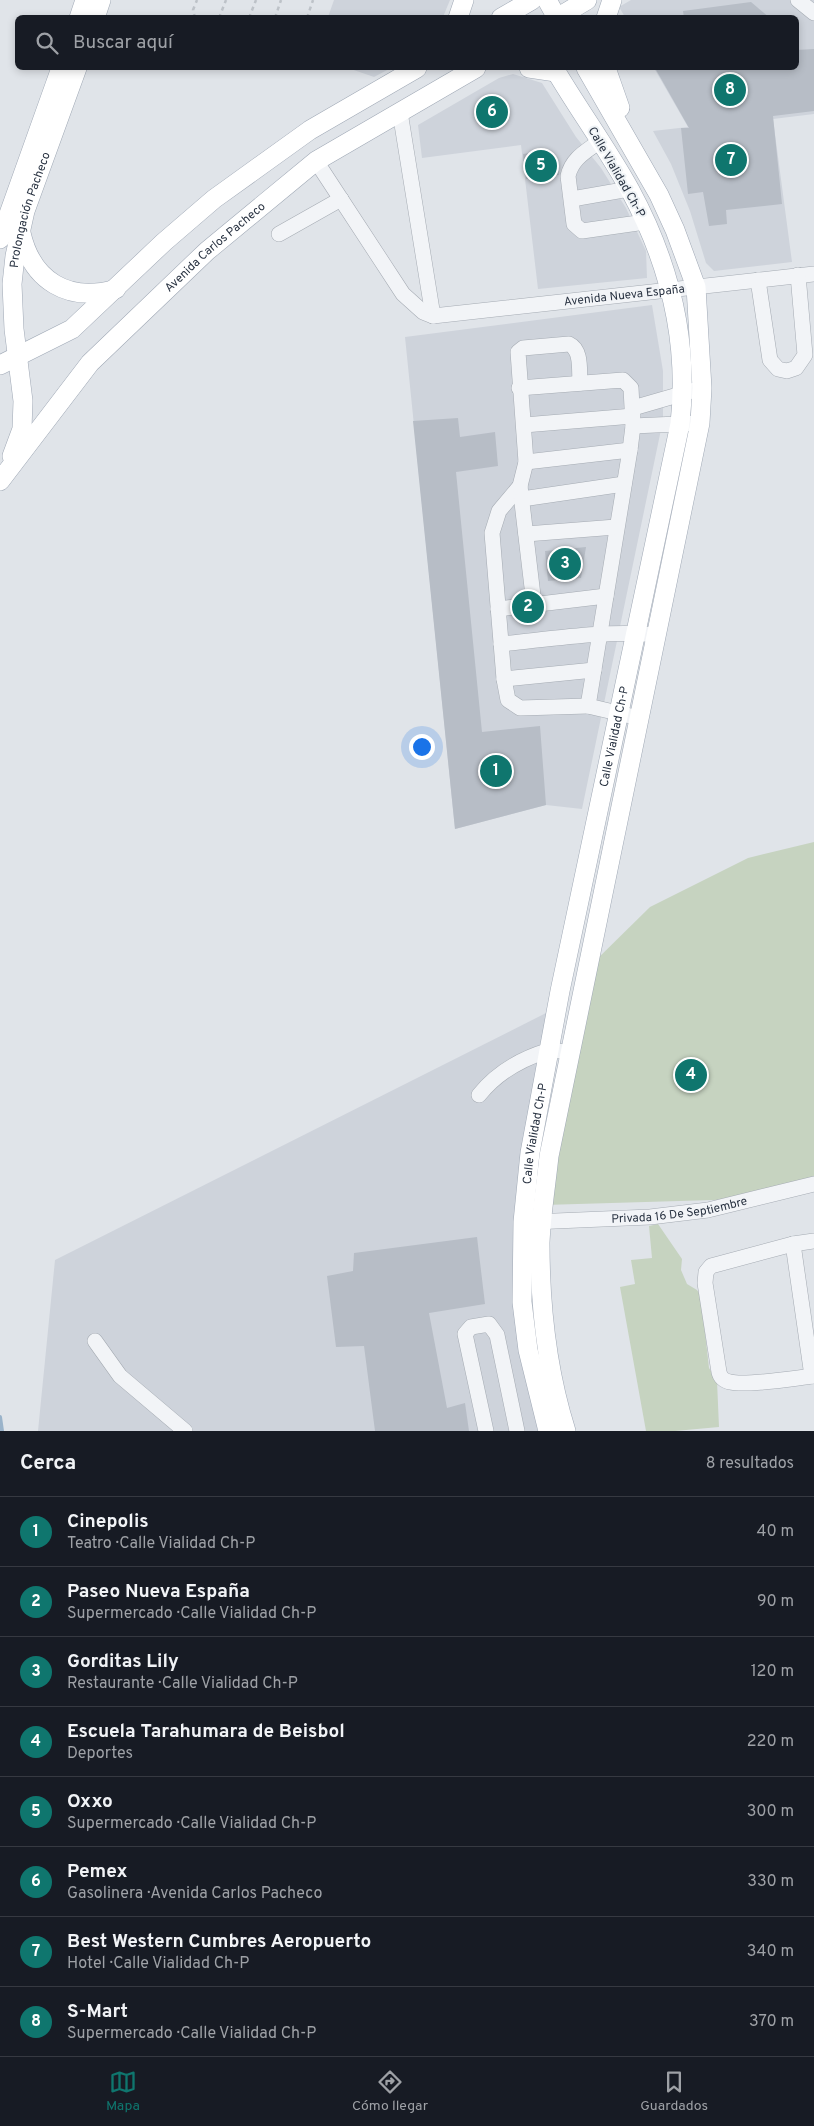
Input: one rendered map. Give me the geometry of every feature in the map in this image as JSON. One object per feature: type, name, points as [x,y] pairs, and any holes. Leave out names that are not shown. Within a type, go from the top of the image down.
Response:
[{"type":"main road","points":[[80,15],[85,0]]},
{"type":"main road","points":[[96,15],[102,0]]},
{"type":"main road","points":[[459,15],[464,0]]},
{"type":"main road","points":[[546,0],[556,15]]},
{"type":"main road","points":[[561,15],[587,0]]},
{"type":"main road","points":[[607,15],[612,0]]},
{"type":"main road","points":[[506,15],[523,6]]},
{"type":"main road","name":"Prolongación Pacheco","points":[[0,238],[60,70]]},
{"type":"main road","name":"Prolongación Pacheco","points":[[3,476],[22,428],[23,401],[8,361],[12,284],[21,231],[25,211],[76,70]]},
{"type":"main road","points":[[8,361],[72,329],[164,242],[214,199],[310,130],[414,70]]},
{"type":"main road","name":"Avenida Carlos Pacheco","points":[[3,476],[90,364],[131,322],[207,251],[316,161],[475,70]]},
{"type":"main road","name":"Calle Vialidad Ch-P","points":[[555,70],[629,189],[645,222],[670,290],[681,344],[684,394],[680,424],[549,1050],[530,1153],[532,1222],[540,1244],[544,1318],[550,1372],[566,1431]]},
{"type":"main road","name":"Calle Vialidad Ch-P","points":[[548,1431],[528,1350],[522,1302],[532,1222],[549,1156],[571,1053],[700,423],[702,388],[696,287],[675,230],[639,158],[587,70]]},
{"type":"main road","points":[[607,70],[639,158]]},
{"type":"main road","points":[[21,231],[25,249],[34,266],[47,279],[62,289],[81,294],[99,294],[117,288]]},
{"type":"street","points":[[798,0],[814,13]]},
{"type":"street","points":[[400,112],[433,316]]},
{"type":"street","points":[[600,141],[572,163],[568,176],[574,224],[582,231],[645,222]]},
{"type":"street","points":[[316,161],[403,294],[423,312],[433,316]]},
{"type":"street","points":[[572,199],[629,189]]},
{"type":"street","points":[[279,234],[341,199]]},
{"type":"street","name":"Avenida Nueva España","points":[[433,316],[814,274]]},
{"type":"street","points":[[758,280],[770,360],[778,368],[788,370],[796,368],[802,362],[805,355],[798,276]]},
{"type":"street","points":[[534,604],[521,493],[526,462],[517,354],[523,348],[573,346],[578,354],[580,383]]},
{"type":"street","points":[[520,388],[627,381],[631,388],[633,417],[630,450],[588,706]]},
{"type":"street","points":[[633,417],[702,388]]},
{"type":"street","points":[[524,425],[633,417],[680,424],[700,423]]},
{"type":"street","points":[[526,462],[630,450]]},
{"type":"street","points":[[624,484],[521,493],[499,511],[492,533],[504,679],[508,700],[520,708],[588,706],[639,718]]},
{"type":"street","points":[[526,534],[616,527]]},
{"type":"street","points":[[498,608],[606,596]]},
{"type":"street","points":[[501,644],[599,635],[637,633],[656,635]]},
{"type":"street","points":[[504,679],[594,670]]},
{"type":"street","points":[[479,1095],[490,1082],[508,1068],[549,1050],[571,1053]]},
{"type":"street","name":"Privada 16 De Septiembre","points":[[532,1222],[650,1217],[708,1210],[814,1184]]},
{"type":"street","points":[[793,1244],[813,1376],[728,1382],[719,1372],[705,1283],[706,1272],[711,1266],[793,1244],[814,1240]]},
{"type":"street","points":[[486,1431],[465,1334],[475,1325],[489,1324],[497,1335],[517,1431]]},
{"type":"street","points":[[95,1341],[120,1376],[185,1431]]},
{"type":"path","points":[[194,15],[193,10],[197,0]]},
{"type":"path","points":[[220,15],[226,0]]},
{"type":"path","points":[[251,15],[256,0]]},
{"type":"path","points":[[276,15],[281,0]]},
{"type":"path","points":[[308,15],[313,0]]},
{"type":"shaded area","points":[[334,0],[450,0],[444,15],[329,15]]},
{"type":"shaded area","points":[[631,0],[814,0],[814,114],[773,119],[792,262],[714,271],[706,263],[690,211],[671,164],[653,131],[688,127],[655,70],[799,70],[799,15],[624,15],[619,7]]},
{"type":"shaded area","points":[[354,70],[387,70],[374,77]]},
{"type":"shaded area","points":[[513,74],[542,83],[576,137],[601,168],[626,208],[646,251],[647,278],[538,289],[521,145],[422,158],[418,125],[499,78]]},
{"type":"shaded area","points":[[652,305],[663,371],[663,420],[582,809],[546,805],[455,829],[405,337]]},
{"type":"shaded area","points":[[556,1008],[517,1243],[544,1431],[38,1431],[55,1260]]},
{"type":"green space","points":[[814,842],[814,1181],[747,1199],[544,1205],[588,968],[650,907],[748,858]]},
{"type":"green space","points":[[658,1224],[682,1259],[681,1270],[687,1284],[697,1290],[701,1296],[709,1368],[717,1381],[719,1427],[675,1431],[646,1431],[620,1287],[635,1284],[631,1260],[652,1258],[649,1226]]},
{"type":"building","points":[[751,2],[766,15],[684,15],[683,11]]},
{"type":"building","points":[[814,49],[814,111],[773,116],[782,204],[726,210],[727,224],[709,226],[703,192],[688,194],[681,128],[689,128],[656,70],[799,70],[799,50]]},
{"type":"building","points":[[549,150],[556,156],[559,175],[526,179],[523,154]]},
{"type":"building","points":[[458,418],[460,437],[495,432],[498,466],[456,472],[482,732],[540,726],[546,805],[455,829],[413,421]]},
{"type":"building","points":[[586,547],[581,578],[548,581],[545,551]]},
{"type":"building","points":[[477,1237],[485,1304],[429,1313],[447,1408],[465,1403],[469,1431],[375,1431],[364,1346],[336,1347],[327,1276],[353,1271],[354,1253]]},
{"type":"waterway","points":[[0,1417],[2,1431]]},
{"type":"place","name":"S-Mart","points":[[730,90]]},
{"type":"place","name":"Pemex","points":[[492,112]]},
{"type":"place","name":"Best Western Cumbres Aeropuerto","points":[[731,160]]},
{"type":"place","name":"Oxxo","points":[[541,166]]},
{"type":"place","name":"Gorditas Lily","points":[[565,564]]},
{"type":"place","name":"Paseo Nueva España","points":[[528,607]]},
{"type":"place","name":"Cinepolis","points":[[496,771]]},
{"type":"place","name":"Escuela Tarahumara de Beisbol","points":[[691,1075]]}]
